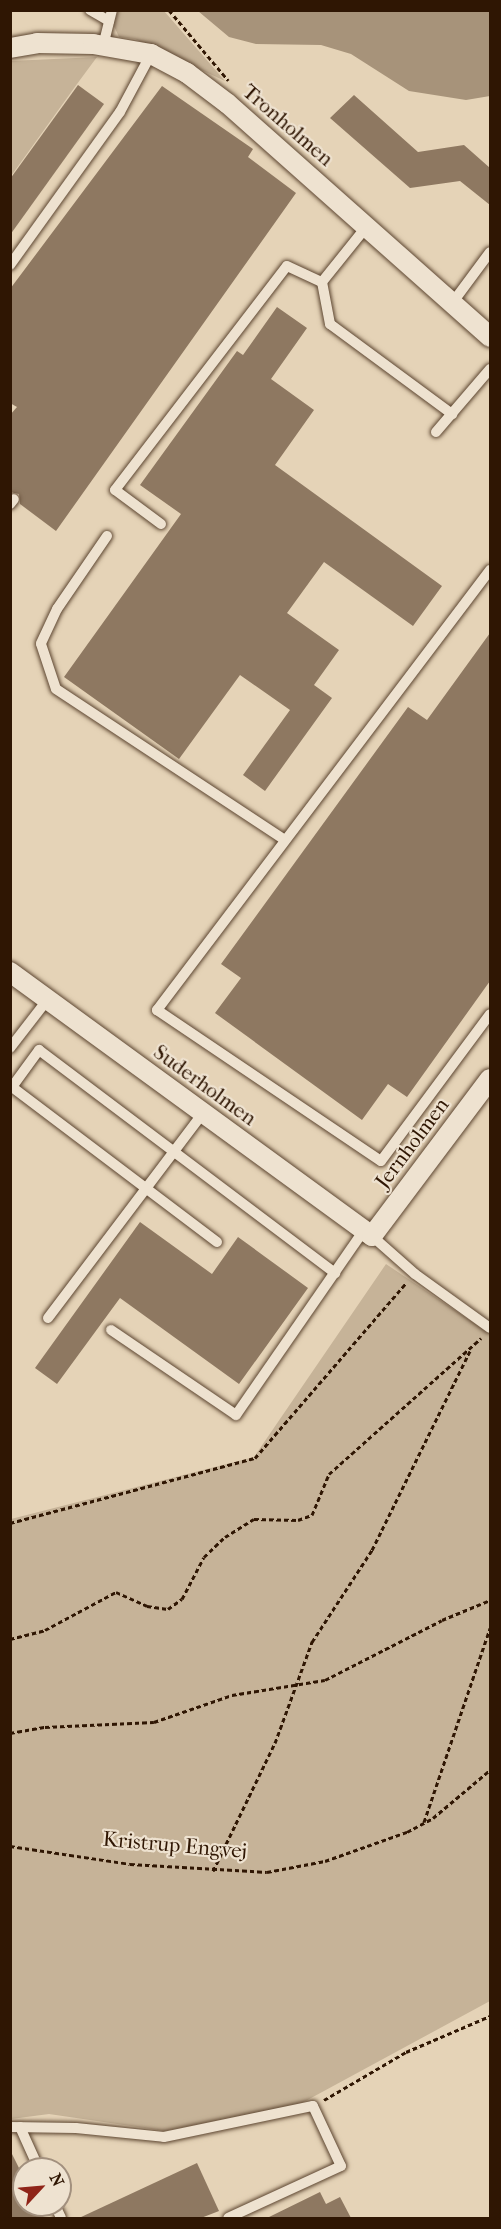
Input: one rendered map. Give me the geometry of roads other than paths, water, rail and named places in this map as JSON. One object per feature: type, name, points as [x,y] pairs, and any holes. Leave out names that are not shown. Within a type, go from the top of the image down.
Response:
[{"type":"street","name":"Tronholmen","points":[[10,48],[37,43],[103,46],[151,54],[228,104],[490,337]]},
{"type":"street","name":"Suderholmen","points":[[10,972],[368,1233]]},
{"type":"street","name":"Jernholmen","points":[[368,1233],[490,1078]]},
{"type":"lane","points":[[90,10],[111,16],[103,46]]},
{"type":"lane","points":[[10,265],[120,112],[151,54]]},
{"type":"lane","points":[[366,226],[322,282],[330,324],[452,414]]},
{"type":"lane","points":[[453,302],[490,252]]},
{"type":"lane","points":[[161,524],[116,490],[287,266],[322,282]]},
{"type":"lane","points":[[436,432],[490,369]]},
{"type":"lane","points":[[107,536],[57,609],[41,644],[56,689],[285,840]]},
{"type":"lane","points":[[490,570],[157,1010],[381,1161],[490,1014]]},
{"type":"lane","points":[[10,1048],[48,999]]},
{"type":"lane","points":[[217,1242],[12,1087],[39,1050],[334,1273]]},
{"type":"lane","points":[[48,1318],[203,1113]]},
{"type":"lane","points":[[111,1330],[237,1415],[334,1273],[368,1233],[415,1274],[490,1328]]},
{"type":"lane","points":[[15,2127],[164,2137],[313,2106],[341,2166],[228,2218]]},
{"type":"lane","points":[[15,2127],[32,2157]]}]
